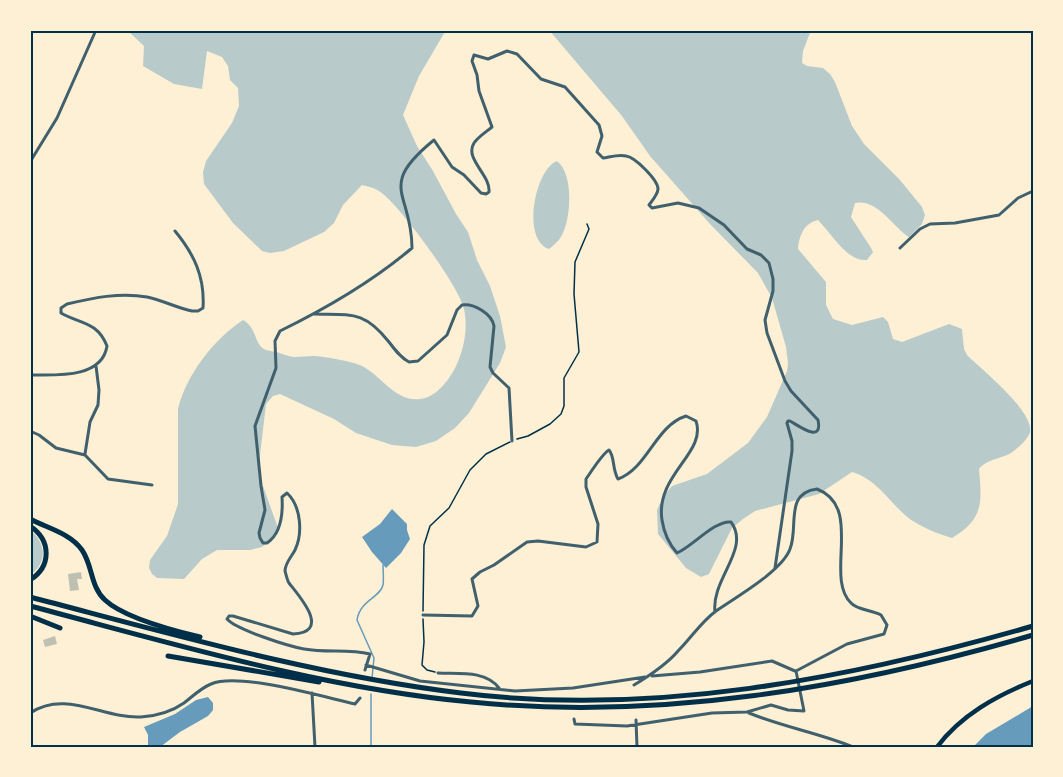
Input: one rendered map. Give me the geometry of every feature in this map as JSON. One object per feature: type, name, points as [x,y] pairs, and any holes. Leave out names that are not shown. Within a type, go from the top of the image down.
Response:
[{"type":"highway","points":[[30,519],[68,537],[81,549],[89,565],[94,585],[111,606],[174,630],[294,664]]},
{"type":"highway","points":[[30,526],[40,533],[47,548],[44,565],[40,572],[30,580]]},
{"type":"highway","points":[[30,597],[294,664],[382,681],[463,693],[553,699],[646,698],[734,690],[830,675],[926,654],[1033,626]]},
{"type":"highway","points":[[30,606],[284,671],[383,691]]},
{"type":"highway","points":[[30,616],[60,628]]},
{"type":"highway","points":[[168,656],[383,691],[471,702],[554,707],[644,706],[737,698],[833,683],[950,657],[1033,635]]},
{"type":"highway","points":[[937,747],[946,735],[973,712],[1002,694],[1033,681]]},
{"type":"street","points":[[30,162],[57,118],[96,30]]},
{"type":"street","points":[[775,568],[792,451],[787,423],[790,421],[806,432],[818,430],[820,424],[785,381],[767,333],[765,320],[773,279],[769,263],[761,255],[747,249],[724,225],[699,208],[678,203],[652,208],[649,205],[658,192],[654,179],[631,157],[625,155],[603,158],[597,152],[602,136],[599,125],[565,87],[540,79],[517,54],[507,51],[488,59],[474,55],[472,61],[483,107],[492,127],[474,142],[472,149],[474,160],[486,176],[489,192],[481,193],[464,175],[452,167],[434,140],[405,168],[401,176],[401,193],[410,226],[412,248],[395,263],[344,298],[276,335],[276,368],[255,426],[265,510],[260,538],[263,543],[267,543],[274,536],[282,519],[282,497],[285,493],[289,494],[299,521],[300,532],[296,548],[285,572],[287,581],[301,596],[308,608],[311,621],[309,628],[302,634],[293,634],[233,616],[227,619],[232,624],[258,635],[305,649],[370,654],[367,667],[420,681],[535,691],[700,672],[772,661],[796,671]]},
{"type":"street","points":[[900,248],[920,229],[930,224],[955,223],[999,215],[1018,198],[1033,191]]},
{"type":"street","points":[[85,455],[86,437],[98,405],[96,366],[107,346],[103,336],[90,325],[61,313],[61,308],[67,304],[115,295],[130,295],[192,311],[203,308],[200,277],[194,259],[191,251],[175,231]]},
{"type":"street","points":[[312,314],[355,315],[372,323],[398,354],[410,362],[418,361],[447,335],[456,310],[462,305],[472,306],[489,316],[494,321],[490,367],[493,374],[509,388],[512,441]]},
{"type":"street","points":[[30,375],[65,374],[96,366]]},
{"type":"street","points":[[423,615],[472,616],[478,606],[472,579],[526,542],[538,541],[586,547],[597,542],[598,524],[586,487],[586,479],[609,450],[612,453],[614,472],[618,478],[625,476],[664,432],[686,416],[696,422],[698,427],[696,443],[671,477],[664,491],[661,503],[663,526],[669,544],[677,553],[721,523],[731,522],[736,528],[736,549],[715,595],[715,612]]},
{"type":"street","points":[[30,431],[56,448],[85,455],[108,479],[152,485]]},
{"type":"street","points":[[634,685],[650,676],[678,652],[698,627],[715,612],[785,560],[791,548],[797,500],[808,490],[817,489],[824,491],[835,505],[842,524],[840,554],[843,590],[846,598],[855,607],[881,615],[887,625],[884,634],[847,644],[796,671]]},
{"type":"street","points":[[573,719],[575,724],[587,725],[636,722],[712,713],[747,712],[771,705],[788,710],[804,711],[796,671]]},
{"type":"street","points":[[438,673],[482,676],[493,681],[499,688]]},
{"type":"street","points":[[30,713],[43,706],[72,703],[138,717],[158,715],[175,709],[209,684],[230,680],[312,693],[355,704],[360,698]]},
{"type":"street","points":[[573,688],[573,695]]},
{"type":"street","points":[[312,693],[315,747]]},
{"type":"street","points":[[747,712],[791,729],[817,734],[853,747]]},
{"type":"street","points":[[636,722],[637,747]]},
{"type":"path","points":[[438,673],[427,670],[422,664],[424,545],[430,526],[449,508],[470,470],[486,454],[528,436],[550,424],[561,414],[564,406],[564,378],[579,356],[573,294],[575,262],[589,230],[587,224]]},
{"type":"shaded area","points":[[127,30],[446,30],[419,76],[403,115],[417,146],[468,232],[500,316],[506,347],[500,363],[469,413],[455,428],[436,441],[416,447],[392,445],[356,433],[334,419],[280,394],[273,396],[266,404],[258,472],[278,528],[273,538],[262,547],[250,550],[217,550],[202,559],[184,579],[157,578],[149,568],[150,560],[167,536],[178,504],[178,409],[194,371],[232,328],[243,320],[251,327],[258,343],[265,350],[293,357],[317,356],[358,364],[403,397],[420,399],[436,392],[454,371],[461,354],[466,327],[460,298],[429,248],[392,202],[370,187],[362,185],[343,205],[334,223],[324,232],[284,251],[270,253],[262,251],[233,223],[204,184],[203,172],[206,161],[232,123],[239,106],[238,88],[230,80],[228,66],[222,57],[207,51],[202,89],[174,84],[143,66],[144,46]]},
{"type":"shaded area","points":[[549,30],[811,30],[803,51],[802,63],[823,68],[830,74],[852,126],[864,144],[900,180],[922,207],[925,215],[922,224],[909,237],[878,209],[863,203],[855,203],[851,217],[873,252],[867,260],[853,257],[846,252],[818,220],[806,227],[801,235],[798,249],[826,282],[826,305],[833,319],[852,325],[883,317],[888,322],[893,339],[902,342],[949,324],[962,329],[964,349],[967,355],[1016,402],[1029,423],[1030,432],[1026,440],[1011,453],[982,465],[979,469],[981,491],[979,509],[970,524],[962,531],[952,538],[922,526],[906,516],[875,485],[852,472],[819,494],[755,511],[743,519],[732,528],[709,574],[701,577],[686,568],[658,534],[657,510],[663,497],[672,486],[707,474],[748,443],[767,417],[787,371],[786,347],[772,298],[758,273],[710,224],[650,156],[622,116]]},
{"type":"shaded area","points":[[557,161],[566,176],[569,208],[562,235],[549,249],[540,243],[535,233],[534,205],[543,177],[549,167]]},
{"type":"shaded area","points":[[30,530],[39,540],[43,552],[40,565],[30,575]]},
{"type":"water","points":[[392,509],[407,524],[410,539],[401,553],[386,568],[362,537],[380,524]]},
{"type":"water","points":[[208,697],[213,703],[213,710],[208,716],[160,747],[148,747],[148,735],[144,727],[175,714],[196,700]]},
{"type":"water","points":[[1033,706],[1033,747],[973,747],[986,734]]},
{"type":"building","points":[[81,572],[82,579],[77,579],[79,590],[70,591],[68,574]]},
{"type":"building","points":[[55,636],[57,644],[45,647],[43,640]]},
{"type":"waterway","points":[[372,678],[374,658],[357,620],[362,608],[381,589],[383,565]]},
{"type":"waterway","points":[[371,694],[371,747]]}]
